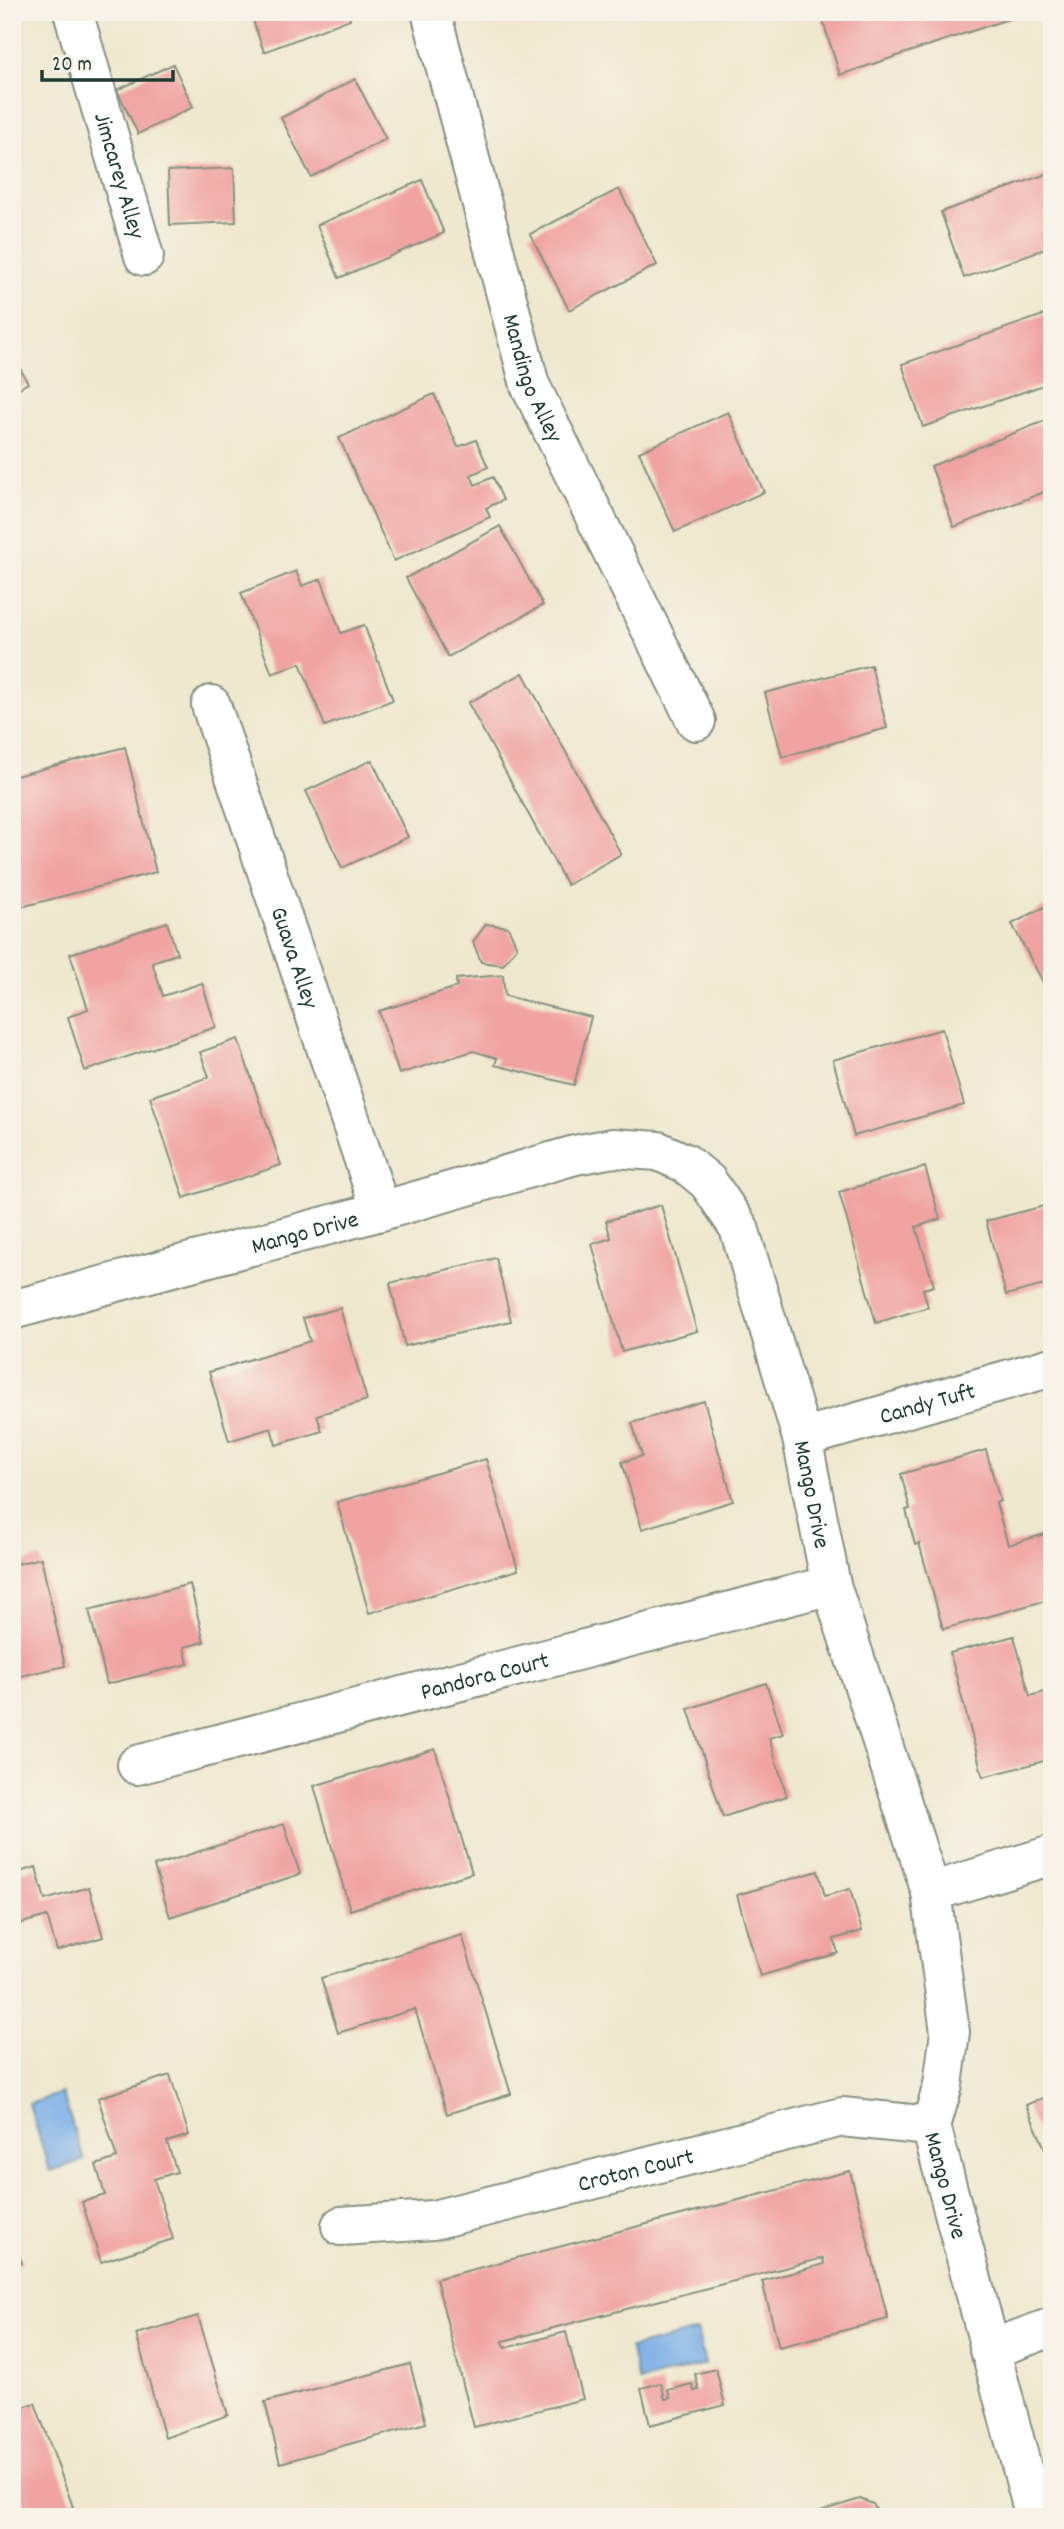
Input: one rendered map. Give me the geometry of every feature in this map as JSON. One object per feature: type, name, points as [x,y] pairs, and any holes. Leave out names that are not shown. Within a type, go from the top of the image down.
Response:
[{"type":"street","name":"Jimcarey Alley","points":[[73,12],[144,256]]},
{"type":"street","name":"Mandingo Alley","points":[[431,12],[530,386],[696,721]]},
{"type":"street","name":"Guava Alley","points":[[211,705],[381,1211]]},
{"type":"street","name":"Mango Drive","points":[[12,1310],[381,1211],[564,1158],[612,1148],[658,1151],[685,1163],[708,1182],[739,1228],[802,1438],[831,1585],[931,1892],[950,2032],[943,2085],[931,2126],[1035,2517]]},
{"type":"street","name":"Candy Tuft","points":[[802,1438],[1052,1367]]},
{"type":"street","name":"Pandora Court","points":[[137,1765],[831,1585]]},
{"type":"street","points":[[931,1892],[1052,1855]]},
{"type":"street","name":"Croton Court","points":[[341,2226],[433,2220],[842,2117],[931,2126]]},
{"type":"street","points":[[989,2350],[1052,2327]]},
{"type":"water","points":[[62,2093],[84,2160],[50,2171],[29,2104]]},
{"type":"water","points":[[697,2331],[705,2364],[639,2382],[630,2348]]},
{"type":"building","points":[[250,12],[348,12],[350,19],[264,52]]},
{"type":"building","points":[[820,12],[1009,12],[1011,18],[840,75]]},
{"type":"building","points":[[173,64],[193,107],[138,134],[117,90]]},
{"type":"building","points":[[355,79],[386,139],[311,177],[281,118]]},
{"type":"building","points":[[234,168],[236,222],[170,225],[168,171]]},
{"type":"building","points":[[1052,172],[1052,246],[964,278],[941,212]]},
{"type":"building","points":[[422,180],[444,233],[339,278],[317,225]]},
{"type":"building","points":[[619,189],[657,265],[569,310],[530,234]]},
{"type":"building","points":[[12,248],[20,287],[12,289]]},
{"type":"building","points":[[1052,312],[1052,382],[923,427],[902,364]]},
{"type":"building","points":[[12,354],[28,383],[12,392]]},
{"type":"building","points":[[434,394],[458,447],[476,440],[488,467],[471,475],[475,485],[493,477],[503,500],[486,508],[490,517],[394,561],[339,438]]},
{"type":"building","points":[[728,412],[764,492],[675,532],[639,452]]},
{"type":"building","points":[[1052,418],[1052,489],[954,527],[931,466]]},
{"type":"building","points":[[500,526],[543,605],[448,657],[406,578]]},
{"type":"building","points":[[296,571],[302,586],[321,579],[341,633],[364,625],[393,700],[325,726],[300,663],[272,674],[241,593]]},
{"type":"building","points":[[871,665],[887,728],[782,757],[765,693]]},
{"type":"building","points":[[523,673],[621,854],[567,885],[468,703]]},
{"type":"building","points":[[125,747],[156,872],[17,908],[12,890],[12,777]]},
{"type":"building","points":[[372,760],[408,837],[342,868],[306,791]]},
{"type":"building","points":[[1052,903],[1052,999],[1012,924]]},
{"type":"building","points":[[167,922],[177,954],[152,962],[163,996],[202,983],[216,1027],[85,1071],[68,1017],[88,1009],[70,954]]},
{"type":"building","points":[[486,924],[508,927],[517,947],[503,965],[481,962],[473,942]]},
{"type":"building","points":[[503,975],[505,996],[591,1017],[574,1085],[495,1065],[497,1058],[473,1051],[399,1074],[379,1011],[457,987],[456,979]]},
{"type":"building","points":[[942,1029],[964,1105],[854,1136],[833,1060]]},
{"type":"building","points":[[238,1039],[281,1165],[184,1198],[150,1097],[209,1077],[200,1052]]},
{"type":"building","points":[[925,1167],[940,1219],[916,1227],[934,1286],[923,1289],[928,1307],[876,1323],[839,1192]]},
{"type":"building","points":[[1052,1204],[1052,1283],[1006,1295],[986,1221]]},
{"type":"building","points":[[661,1205],[697,1331],[622,1352],[592,1244],[611,1238],[606,1221]]},
{"type":"building","points":[[496,1258],[511,1321],[405,1346],[390,1283]]},
{"type":"building","points":[[340,1308],[367,1400],[317,1415],[322,1431],[276,1445],[271,1428],[229,1441],[209,1372],[310,1341],[303,1318]]},
{"type":"building","points":[[704,1401],[733,1501],[642,1529],[622,1462],[642,1456],[632,1423]]},
{"type":"building","points":[[986,1450],[1000,1501],[996,1503],[1008,1545],[1045,1534],[1052,1557],[1052,1599],[943,1629],[919,1543],[915,1545],[901,1474]]},
{"type":"building","points":[[486,1459],[518,1570],[369,1613],[337,1502]]},
{"type":"building","points":[[41,1558],[65,1666],[12,1678],[12,1565]]},
{"type":"building","points":[[190,1584],[204,1642],[184,1647],[188,1664],[107,1684],[89,1610]]},
{"type":"building","points":[[1014,1636],[1030,1696],[1052,1690],[1052,1759],[983,1777],[950,1653]]},
{"type":"building","points":[[766,1683],[783,1734],[769,1738],[787,1796],[723,1817],[688,1709]]},
{"type":"building","points":[[435,1749],[472,1873],[350,1910],[314,1786]]},
{"type":"building","points":[[284,1824],[300,1874],[170,1917],[154,1866]]},
{"type":"building","points":[[36,1867],[45,1900],[89,1887],[103,1937],[57,1951],[47,1916],[12,1926],[12,1874]]},
{"type":"building","points":[[818,1871],[825,1896],[850,1889],[862,1931],[834,1939],[838,1953],[760,1976],[737,1895]]},
{"type":"building","points":[[462,1935],[511,2094],[447,2114],[415,2009],[338,2033],[321,1978]]},
{"type":"building","points":[[170,2075],[189,2135],[167,2142],[177,2172],[154,2179],[173,2239],[101,2262],[82,2202],[105,2195],[96,2165],[117,2158],[98,2098]]},
{"type":"building","points":[[1052,2094],[1052,2165],[1026,2105]]},
{"type":"building","points":[[850,2171],[888,2319],[779,2347],[762,2281],[824,2264],[823,2258],[503,2341],[505,2348],[566,2332],[583,2399],[474,2427],[436,2279]]},
{"type":"building","points":[[12,2236],[22,2263],[12,2266]]},
{"type":"building","points":[[198,2316],[228,2415],[165,2438],[136,2334]]},
{"type":"building","points":[[410,2364],[426,2423],[280,2463],[265,2402]]},
{"type":"building","points":[[716,2369],[725,2405],[650,2425],[641,2388],[661,2383],[665,2399],[670,2398],[668,2390],[692,2384],[694,2391],[699,2390],[695,2374]]},
{"type":"building","points":[[35,2403],[73,2507],[47,2517],[12,2517],[12,2411]]},
{"type":"building","points":[[860,2499],[873,2504],[880,2517],[801,2517]]}]
